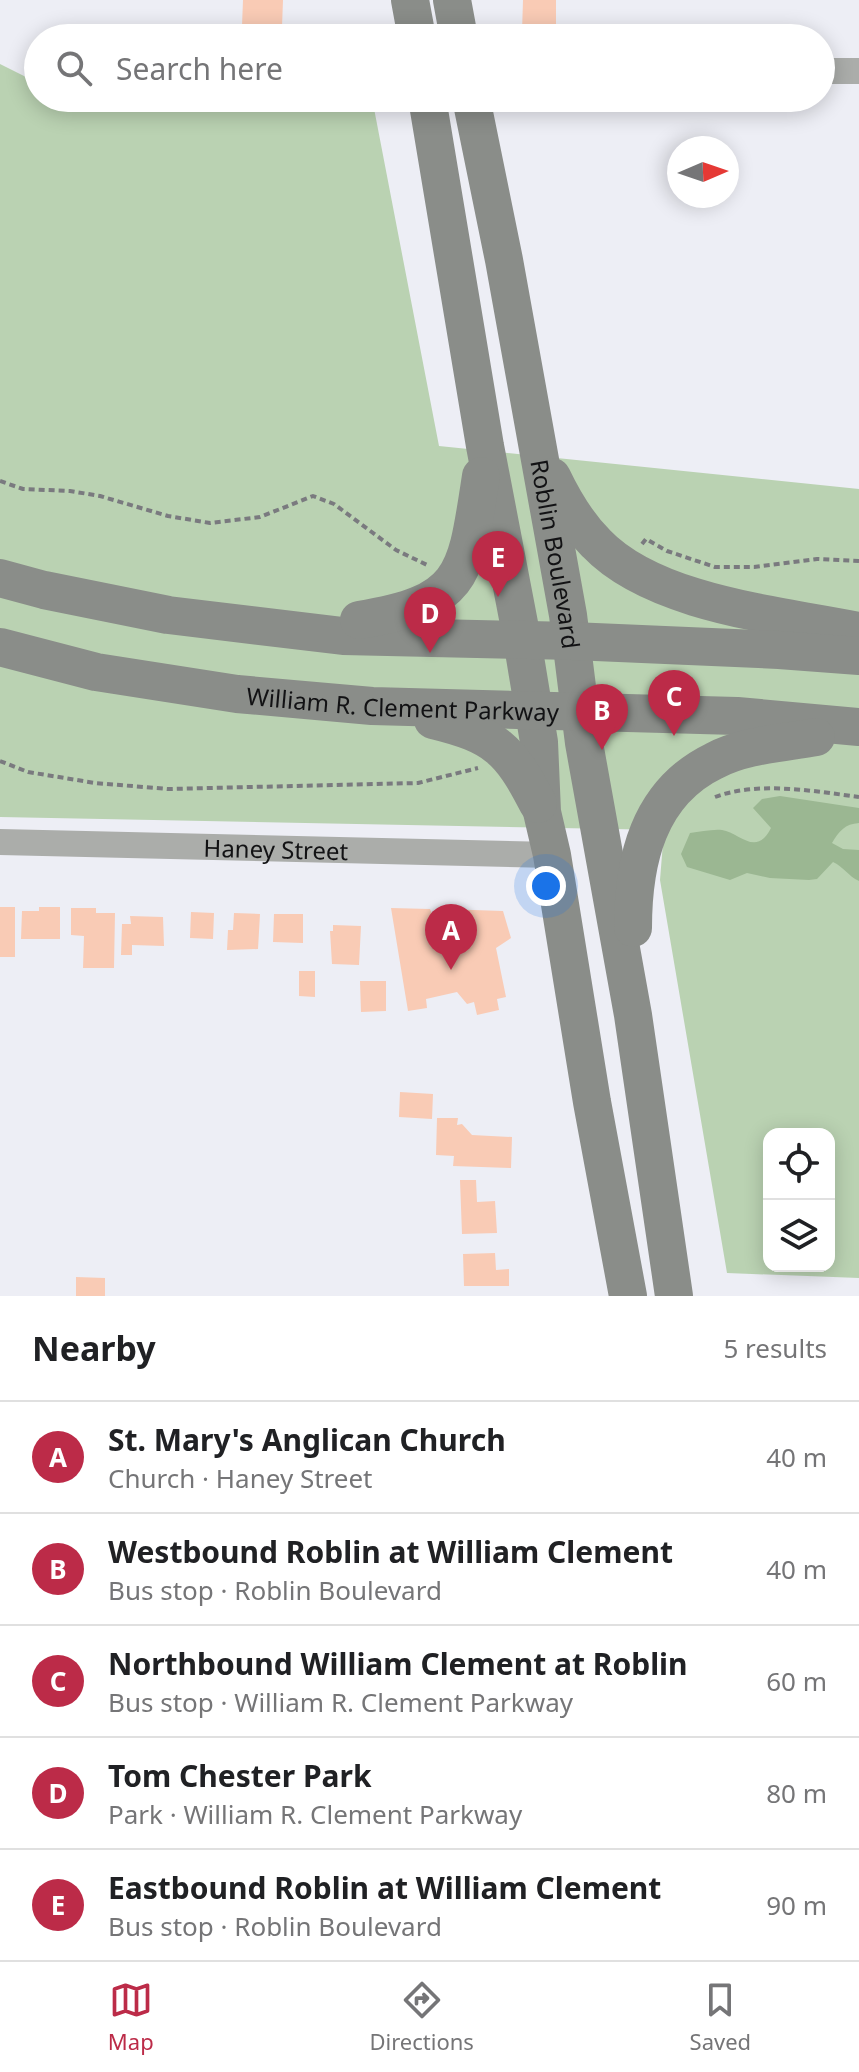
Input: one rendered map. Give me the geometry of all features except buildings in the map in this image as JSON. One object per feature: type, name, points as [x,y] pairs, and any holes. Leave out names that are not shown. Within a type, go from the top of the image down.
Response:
[{"type":"main road","points":[[410,0],[414,24]]},
{"type":"main road","points":[[452,0],[456,24]]},
{"type":"main road","name":"Roblin Boulevard","points":[[429,112],[485,446],[539,742],[542,812],[628,1296]]},
{"type":"main road","name":"Roblin Boulevard","points":[[474,112],[540,452],[572,641],[584,743],[633,1015],[674,1296]]},
{"type":"main road","points":[[294,631],[410,610],[441,594],[453,581],[470,547],[485,446]]},
{"type":"main road","points":[[540,452],[578,522],[596,545],[625,565],[670,589],[725,604],[859,631]]},
{"type":"main road","points":[[0,578],[168,615],[343,636],[522,639],[859,656]]},
{"type":"main road","name":"William R. Clement Parkway","points":[[0,647],[96,672],[237,694],[372,706],[533,708],[737,716],[859,728]]},
{"type":"main road","points":[[372,706],[474,730],[506,752],[522,772],[542,812]]},
{"type":"main road","points":[[633,1015],[635,874],[652,821],[670,793],[690,775],[715,760],[742,750],[859,728]]},
{"type":"street","points":[[835,71],[859,71]]},
{"type":"street","name":"Haney Street","points":[[0,842],[552,855]]},
{"type":"path","points":[[0,481],[23,489],[100,496],[168,516],[210,523],[260,517],[313,496],[334,504],[396,550],[422,561],[453,581]]},
{"type":"path","points":[[625,565],[646,539],[667,551],[715,567],[754,567],[817,559],[859,561]]},
{"type":"path","points":[[0,761],[28,772],[95,783],[187,789],[418,783],[498,763],[506,752]]},
{"type":"path","points":[[705,800],[725,793],[754,790],[792,790],[859,797]]},
{"type":"green space","points":[[0,64],[24,76],[24,112],[375,112],[439,446],[859,489],[859,1278],[727,1273],[660,880],[664,830],[0,817]]},
{"type":"green space","points":[[780,796],[859,808],[859,823],[843,829],[832,843],[843,849],[859,850],[859,881],[833,862],[817,879],[809,880],[747,873],[730,880],[687,867],[681,854],[690,833],[722,830],[747,841],[759,841],[771,828],[753,808],[762,799]]},
{"type":"place","name":"Eastbound Roblin at William Clement","points":[[498,597]]},
{"type":"place","name":"Tom Chester Park","points":[[430,653]]},
{"type":"place","name":"Northbound William Clement at Roblin","points":[[674,736]]},
{"type":"place","name":"Westbound Roblin at William Clement","points":[[602,750]]},
{"type":"place","name":"St. Mary's Anglican Church","points":[[451,970]]}]
